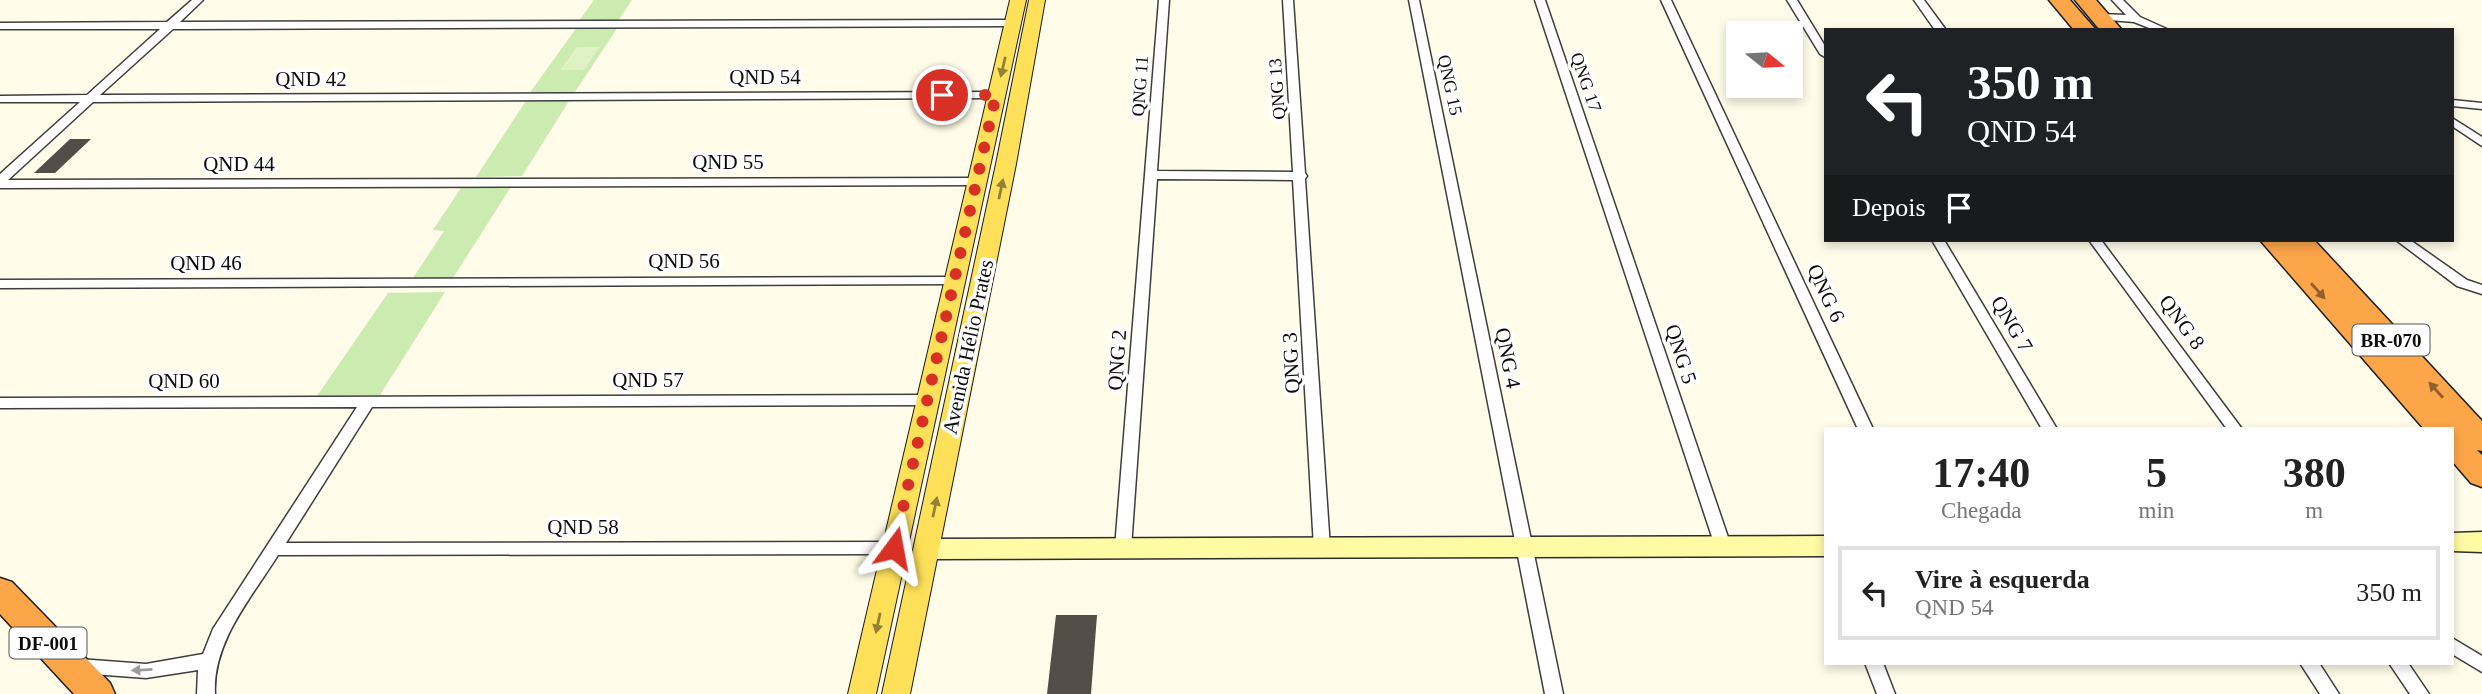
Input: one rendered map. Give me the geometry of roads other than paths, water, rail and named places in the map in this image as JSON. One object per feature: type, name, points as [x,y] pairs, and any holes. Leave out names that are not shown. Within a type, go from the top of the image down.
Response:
[{"type":"highway","points":[[2059,0],[2099,26]]},
{"type":"highway","points":[[2085,0],[2099,26]]},
{"type":"highway","name":"BR-070","points":[[2275,242],[2439,427]]},
{"type":"highway","name":"BR-070","points":[[2302,242],[2482,440]]},
{"type":"highway","points":[[2454,443],[2482,475]]},
{"type":"highway","name":"DF-001","points":[[0,592],[97,694]]},
{"type":"main road","name":"Avenida Hélio Prates","points":[[862,694],[1018,0]]},
{"type":"main road","name":"Avenida Hélio Prates","points":[[897,694],[981,289],[1037,0]]},
{"type":"main road","points":[[970,221],[979,230],[974,269],[981,289]]},
{"type":"street","points":[[0,182],[198,0]]},
{"type":"street","name":"QNG 11","points":[[1152,175],[1164,0]]},
{"type":"street","name":"QNG 13","points":[[1288,0],[1301,176]]},
{"type":"street","name":"QNG 15","points":[[1414,0],[1451,176]]},
{"type":"street","name":"QNG 17","points":[[1540,0],[1600,176]]},
{"type":"street","name":"QNG 6","points":[[1666,0],[1865,427]]},
{"type":"street","points":[[1792,0],[1824,52]]},
{"type":"street","points":[[1919,0],[1940,28]]},
{"type":"street","points":[[2117,0],[2136,19],[2159,28]]},
{"type":"street","points":[[2099,26],[2136,19]]},
{"type":"street","points":[[0,26],[1013,23]]},
{"type":"street","name":"QND 54","points":[[534,97],[996,95]]},
{"type":"street","name":"QND 42","points":[[0,99],[534,97]]},
{"type":"street","points":[[2454,103],[2482,106]]},
{"type":"street","points":[[2454,122],[2482,142]]},
{"type":"street","points":[[1152,175],[1301,176]]},
{"type":"street","name":"QNG 2","points":[[1123,548],[1152,175]]},
{"type":"street","name":"QNG 3","points":[[1301,176],[1322,548]]},
{"type":"street","name":"QNG 4","points":[[1451,176],[1523,547],[1555,694]]},
{"type":"street","name":"QNG 5","points":[[1600,176],[1723,546]]},
{"type":"street","name":"QND 55","points":[[478,182],[978,181]]},
{"type":"street","name":"QND 44","points":[[0,182],[478,182]]},
{"type":"street","name":"QNG 7","points":[[1939,242],[2048,427]]},
{"type":"street","name":"QNG 8","points":[[2096,242],[2234,427]]},
{"type":"street","points":[[2405,242],[2462,283],[2482,290]]},
{"type":"street","name":"QND 56","points":[[413,284],[954,281]]},
{"type":"street","name":"QND 46","points":[[0,284],[413,284]]},
{"type":"street","name":"QND 57","points":[[368,402],[928,400]]},
{"type":"street","points":[[206,694],[204,683],[219,634],[368,402]]},
{"type":"street","name":"QND 60","points":[[0,403],[368,402]]},
{"type":"street","points":[[2454,542],[2482,542]]},
{"type":"street","points":[[926,549],[1824,546]]},
{"type":"street","name":"QND 58","points":[[272,549],[894,548]]},
{"type":"street","points":[[2454,646],[2482,665]]},
{"type":"street","points":[[69,665],[146,671],[209,661]]},
{"type":"street","points":[[1875,665],[1886,694]]},
{"type":"street","points":[[2310,665],[2330,694]]},
{"type":"street","points":[[2399,665],[2420,694]]}]
